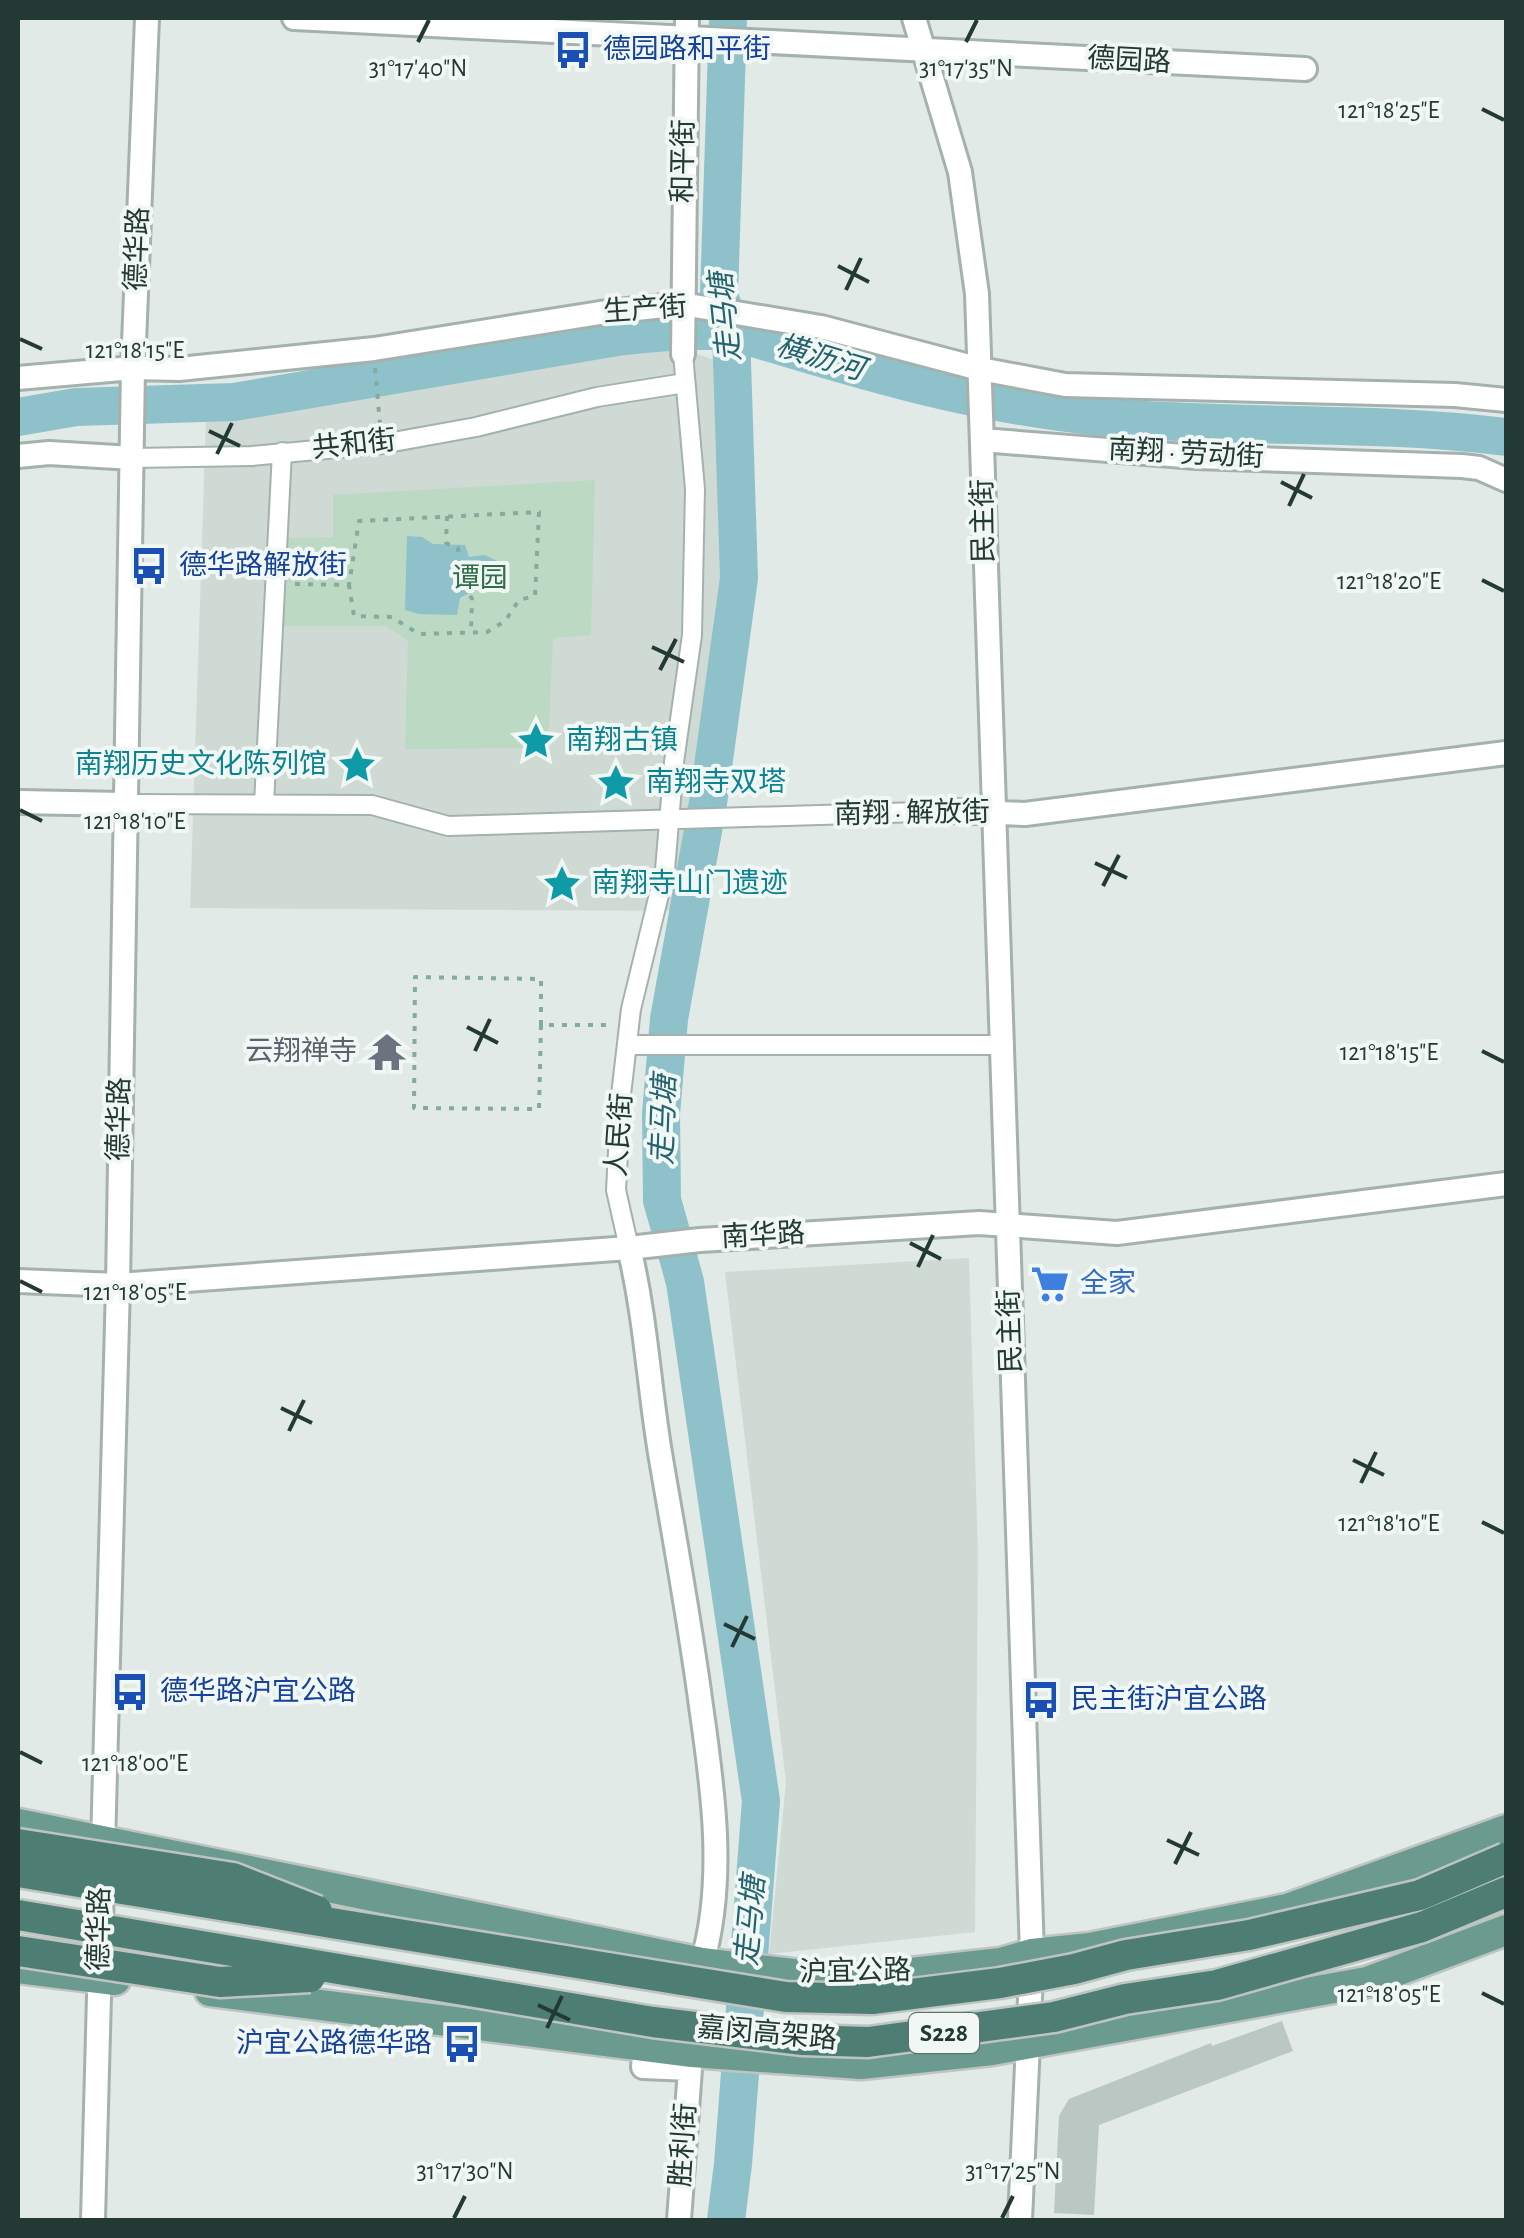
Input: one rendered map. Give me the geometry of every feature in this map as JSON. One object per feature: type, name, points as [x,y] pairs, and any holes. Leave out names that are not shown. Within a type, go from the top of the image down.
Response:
[{"type":"highway","points":[[18,1844],[233,1878],[371,1932]]},
{"type":"highway","name":"嘉闵高架路","points":[[18,1872],[786,1997],[872,2000],[1000,1983],[1074,1970],[1126,1955],[1249,1935],[1420,1894],[1506,1858]]},
{"type":"highway","name":"嘉闵高架路","points":[[18,1915],[653,2022],[803,2040],[868,2042],[1054,2017],[1125,1998],[1217,1985],[1422,1927],[1506,1892]]},
{"type":"highway","points":[[18,1951],[220,1982],[368,1974]]},
{"type":"main road","name":"沪宜公路","points":[[18,1824],[712,1965],[866,1978],[1001,1963],[1032,1954],[1090,1948],[1287,1909],[1506,1830]]},
{"type":"main road","points":[[18,1968],[645,2047],[699,2061],[762,2057],[862,2064],[1030,2044],[1367,1982],[1506,1930]]},
{"type":"street","name":"德华路","points":[[93,2220],[118,1285],[134,368],[147,18]]},
{"type":"street","name":"德园路","points":[[294,18],[687,28],[716,40],[745,42],[1306,69]]},
{"type":"street","points":[[914,18],[953,142],[965,197],[976,276],[980,369]]},
{"type":"street","name":"和平街","points":[[682,314],[687,28]]},
{"type":"street","name":"生产街","points":[[18,378],[179,368],[374,348],[600,312],[682,314],[707,307],[821,327],[980,369],[1066,385],[1398,393],[1506,400]]},
{"type":"street","name":"人民街","points":[[682,314],[695,490],[690,664],[674,762],[671,821],[659,900],[628,1035],[616,1190],[640,1247],[654,1418],[686,1598],[710,1771],[714,1865],[707,1946],[712,1965]]},
{"type":"street","name":"民主街","points":[[980,369],[1032,1954],[1020,2220]]},
{"type":"street","name":"共和街","points":[[18,456],[132,458],[382,444],[685,383]]},
{"type":"street","name":"南翔 • 劳动街","points":[[982,440],[1196,457],[1462,466],[1479,468],[1506,480]]},
{"type":"street","points":[[264,804],[282,452]]},
{"type":"street","name":"南翔 • 解放街","points":[[18,802],[372,805],[448,826],[952,811],[1025,814],[1506,753]]},
{"type":"street","points":[[628,1035],[648,1045],[1002,1045]]},
{"type":"street","name":"南华路","points":[[18,1281],[118,1285],[700,1240],[1008,1223],[1118,1233],[1506,1184]]},
{"type":"street","name":"胜利街","points":[[679,2220],[699,2061]]},
{"type":"path","points":[[374,348],[378,411]]},
{"type":"path","points":[[539,512],[535,596],[519,600],[505,621],[487,632],[419,634],[392,618],[354,616],[348,585],[359,521],[539,512]]},
{"type":"path","points":[[447,516],[446,544],[458,548],[472,599],[472,632]]},
{"type":"path","points":[[275,584],[348,585]]},
{"type":"path","points":[[416,977],[542,979],[540,1026],[539,1109],[414,1108],[416,977]]},
{"type":"path","points":[[540,1026],[628,1035]]},
{"type":"shaded area","points":[[672,344],[719,362],[750,457],[703,770],[677,911],[190,908],[206,418]]},
{"type":"shaded area","points":[[969,1258],[978,1555],[975,1932],[769,1954],[786,1782],[725,1272]]},
{"type":"green space","name":"谭园","points":[[595,480],[591,635],[553,638],[548,748],[405,749],[408,641],[386,626],[284,626],[288,538],[333,537],[333,495]]},
{"type":"water","points":[[407,536],[422,537],[433,544],[465,545],[469,557],[485,555],[499,562],[499,586],[480,587],[460,598],[457,615],[405,610]]},
{"type":"building","points":[[1282,2021],[1293,2051],[1099,2125],[1094,2215],[1054,2213],[1059,2116],[1069,2099],[1211,2043],[1212,2046]]},
{"type":"waterway","name":"走马塘","points":[[726,2220],[761,1801],[685,1282],[662,1200],[661,1114],[669,1019],[708,803],[739,578],[731,331],[719,295],[728,18]]},
{"type":"waterway","name":"横沥河","points":[[18,417],[76,407],[234,402],[617,337],[731,331],[915,384],[1054,411],[1153,421],[1405,428],[1506,437]]},
{"type":"place","name":"德园路和平街","points":[[573,50]]},
{"type":"place","name":"德华路解放街","points":[[149,566]]},
{"type":"place","name":"南翔古镇","points":[[536,741]]},
{"type":"place","name":"南翔历史文化陈列馆","points":[[357,765]]},
{"type":"place","name":"南翔寺双塔","points":[[616,783]]},
{"type":"place","name":"南翔寺山门遗迹","points":[[562,884]]},
{"type":"place","name":"云翔禅寺","points":[[387,1052]]},
{"type":"place","name":"全家","points":[[1050,1284]]},
{"type":"place","name":"德华路沪宜公路","points":[[130,1692]]},
{"type":"place","name":"民主街沪宜公路","points":[[1041,1700]]},
{"type":"place","name":"沪宜公路德华路","points":[[462,2044]]}]
